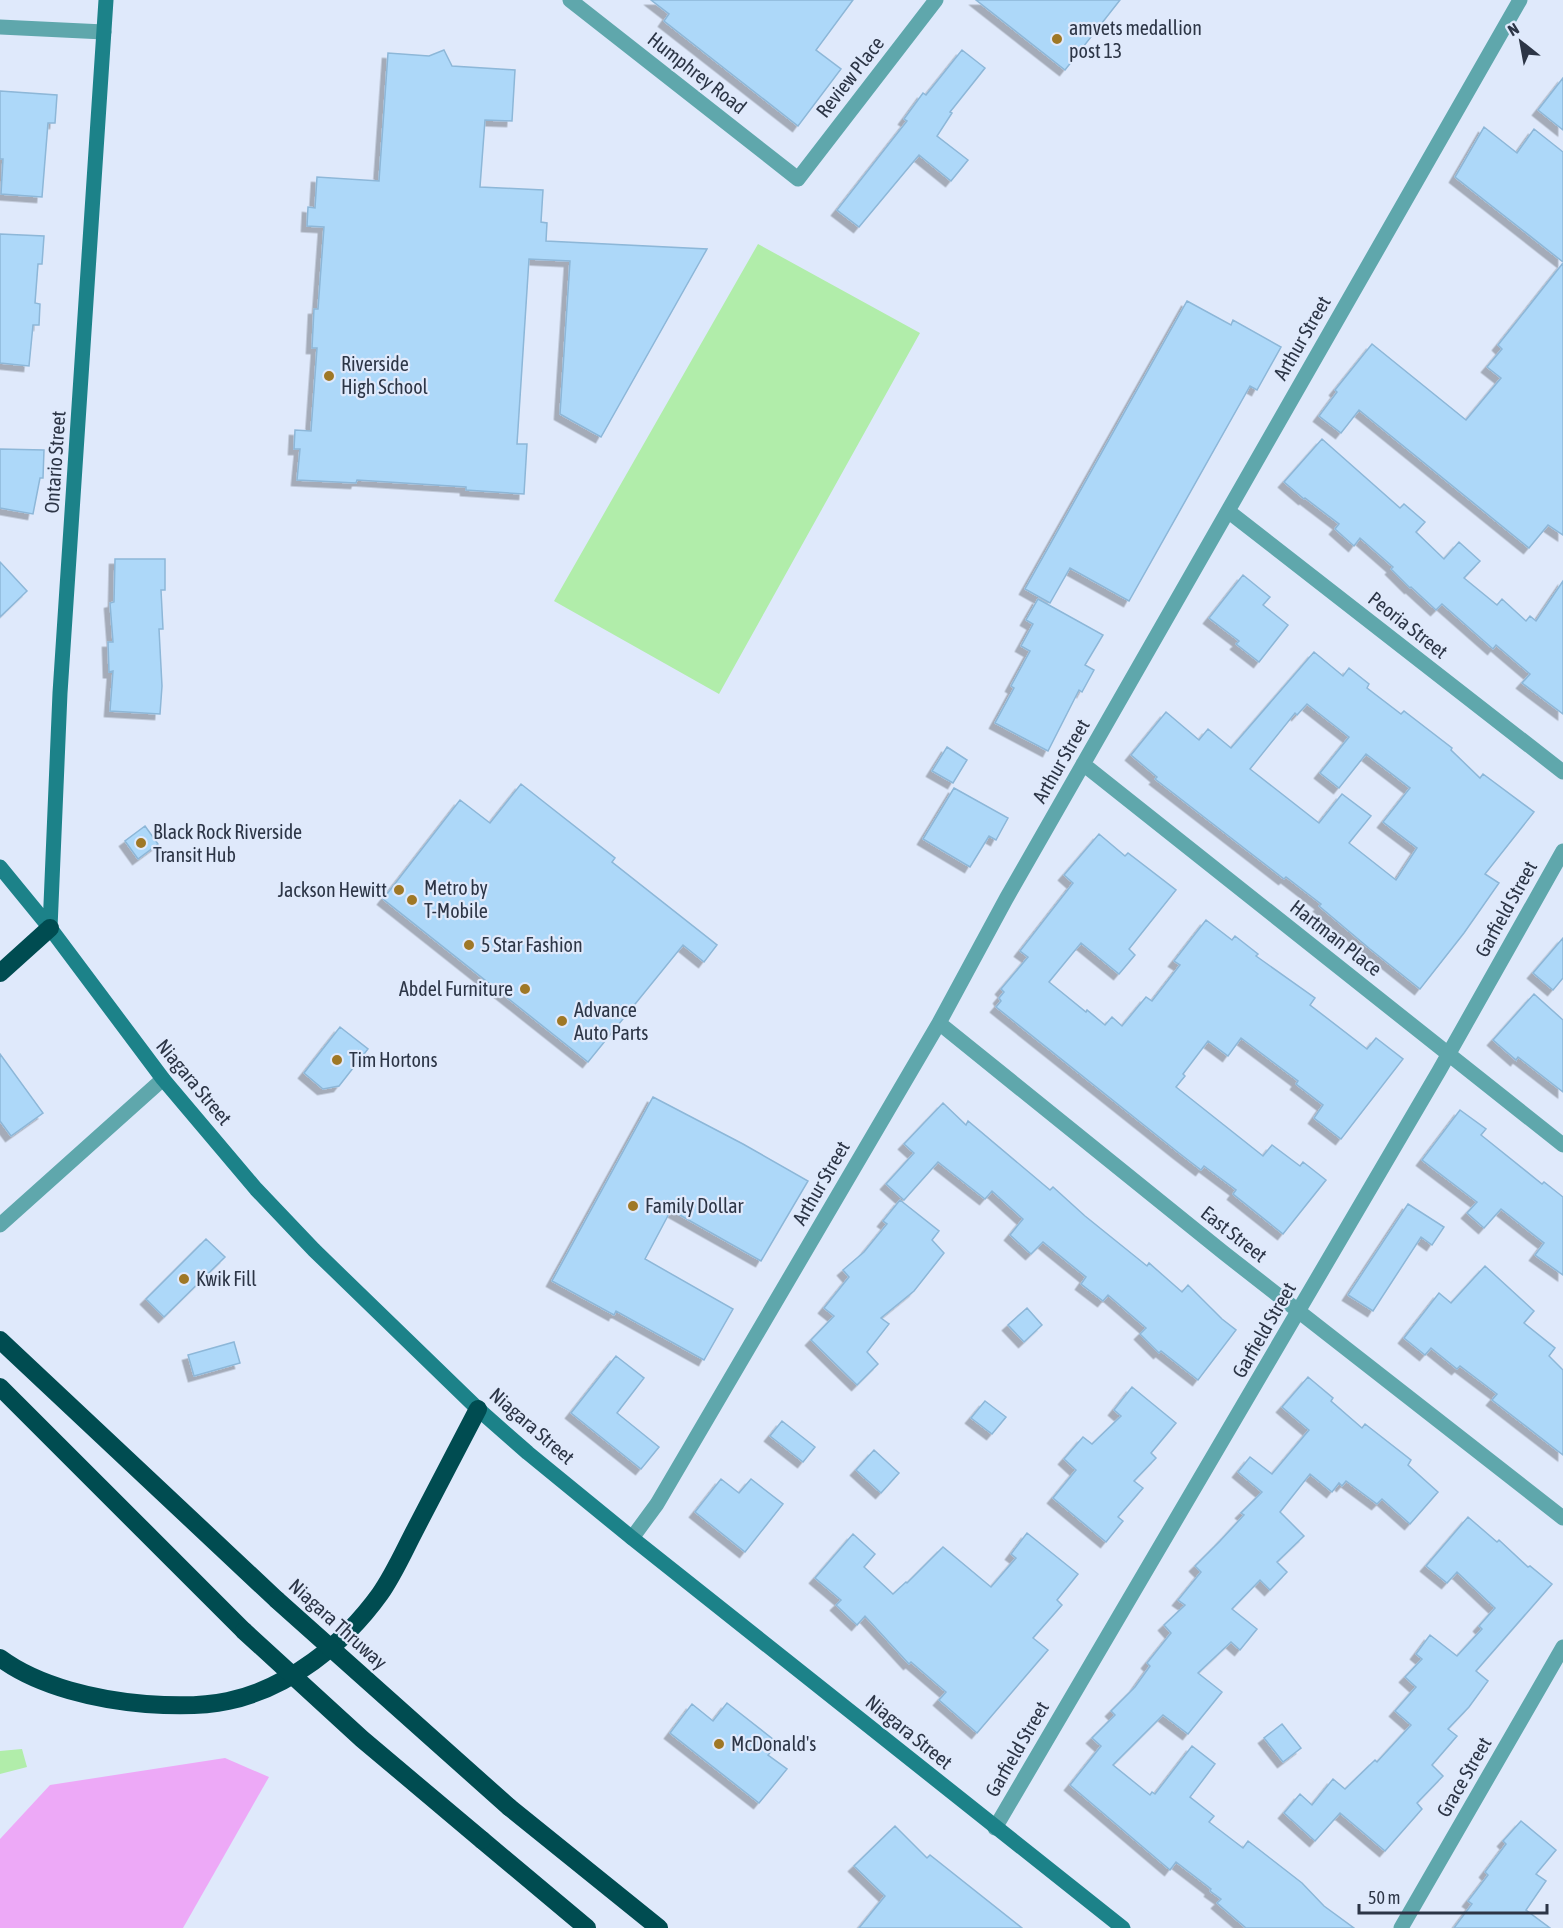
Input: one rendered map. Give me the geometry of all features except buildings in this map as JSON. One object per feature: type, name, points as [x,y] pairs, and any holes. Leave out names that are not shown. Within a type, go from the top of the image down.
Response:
[{"type":"highway","points":[[0,973],[50,928]]},
{"type":"highway","name":"Niagara Thruway","points":[[0,1340],[277,1600],[509,1807],[659,1928]]},
{"type":"highway","points":[[0,1387],[244,1631],[362,1739],[587,1928]]},
{"type":"highway","points":[[0,1658],[32,1676],[58,1686],[89,1695],[130,1702],[176,1706],[206,1705],[254,1694],[279,1683],[332,1647],[381,1593],[478,1409]]},
{"type":"main road","name":"Ontario Street","points":[[50,928],[60,693],[106,0]]},
{"type":"main road","name":"Niagara Street","points":[[0,867],[50,928],[163,1079],[256,1189],[314,1250],[478,1409],[632,1538],[1123,1928]]},
{"type":"street","name":"Humphrey Road","points":[[570,0],[798,179]]},
{"type":"street","name":"Review Place","points":[[798,179],[936,0]]},
{"type":"street","name":"Arthur Street","points":[[632,1538],[657,1504],[939,1023],[1006,899],[1520,0]]},
{"type":"street","points":[[0,27],[104,32]]},
{"type":"street","name":"Peoria Street","points":[[1227,511],[1563,772]]},
{"type":"street","name":"Hartman Place","points":[[1083,765],[1563,1145]]},
{"type":"street","name":"Garfield Street","points":[[995,1828],[1449,1054],[1563,850]]},
{"type":"street","name":"East Street","points":[[939,1023],[1299,1311],[1563,1518]]},
{"type":"street","points":[[0,1225],[163,1079]]},
{"type":"street","name":"Grace Street","points":[[1401,1928],[1563,1647]]},
{"type":"green space","points":[[758,244],[920,333],[719,694],[554,601]]},
{"type":"green space","points":[[22,1749],[27,1767],[0,1774],[0,1751]]},
{"type":"shaded area","points":[[225,1758],[269,1777],[183,1928],[0,1928],[0,1839],[50,1785]]},
{"type":"place","name":"amvets medallion post 13","points":[[1057,39]]},
{"type":"place","name":"Riverside High School","points":[[329,376]]},
{"type":"place","name":"Black Rock Riverside Transit Hub","points":[[141,843]]},
{"type":"place","name":"Jackson Hewitt","points":[[399,890]]},
{"type":"place","name":"Metro by T-Mobile","points":[[412,900]]},
{"type":"place","name":"5 Star Fashion","points":[[469,945]]},
{"type":"place","name":"Abdel Furniture","points":[[525,989]]},
{"type":"place","name":"Advance Auto Parts","points":[[562,1021]]},
{"type":"place","name":"Tim Hortons","points":[[337,1060]]},
{"type":"place","name":"Family Dollar","points":[[633,1206]]},
{"type":"place","name":"Kwik Fill","points":[[184,1279]]},
{"type":"place","name":"McDonald's","points":[[719,1744]]}]
